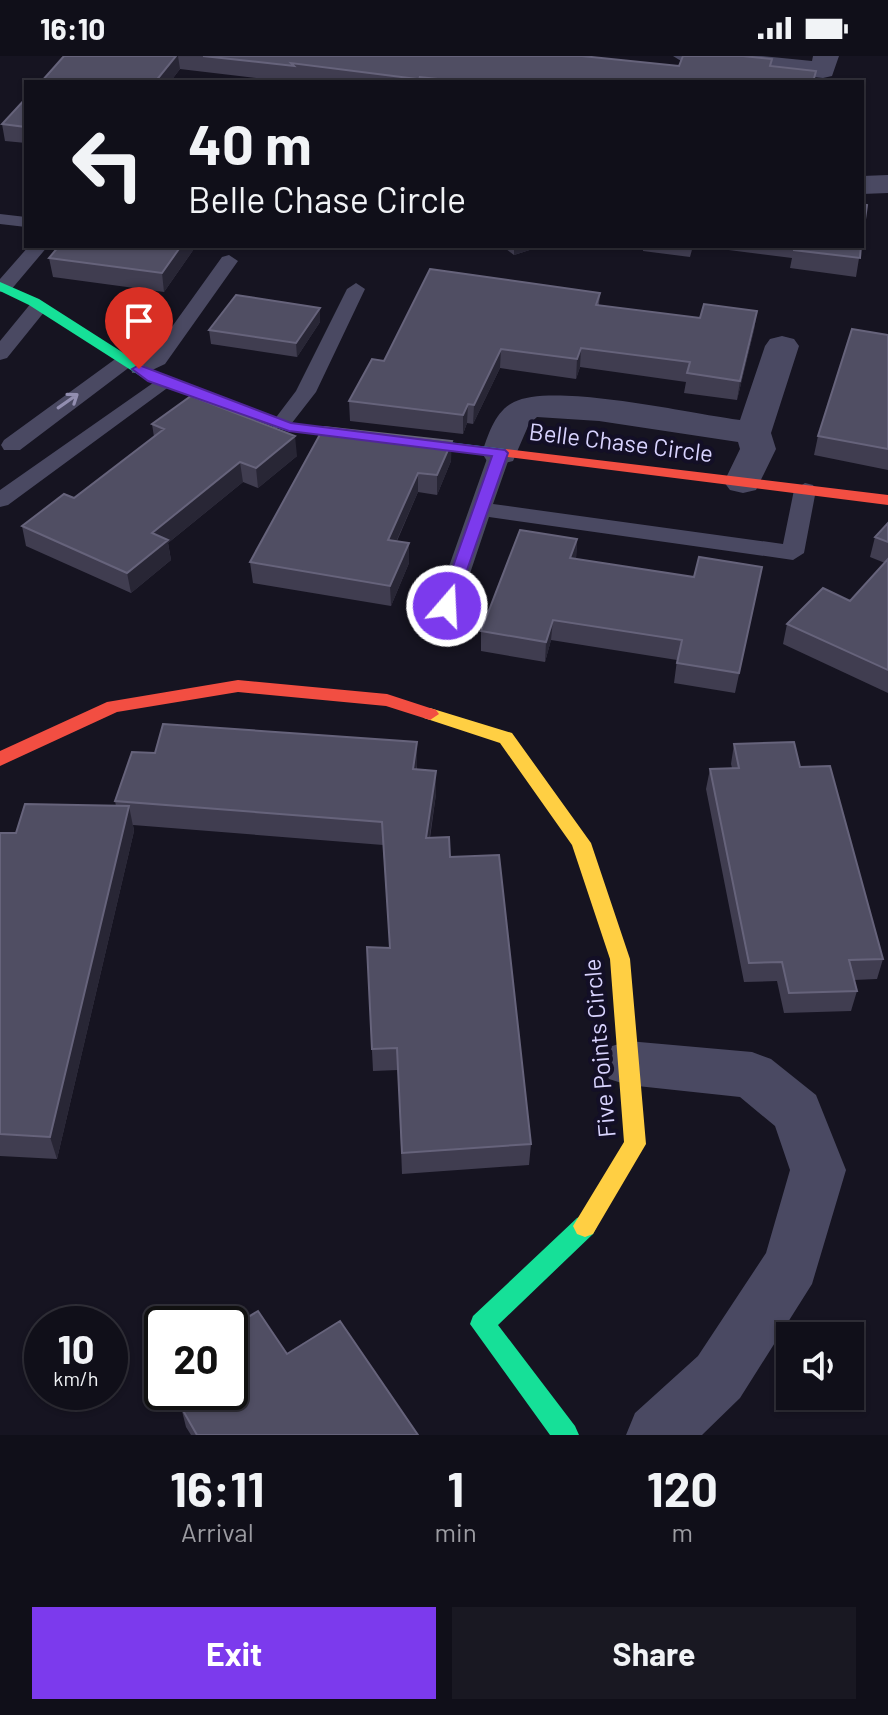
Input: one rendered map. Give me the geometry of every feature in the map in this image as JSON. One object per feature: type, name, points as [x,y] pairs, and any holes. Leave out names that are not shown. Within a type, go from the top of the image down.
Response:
[{"type":"street","points":[[686,56],[822,69]]},
{"type":"street","points":[[864,185],[888,184]]},
{"type":"street","name":"Belle Chase Circle","points":[[1,286],[163,382],[281,424],[888,500]]},
{"type":"street","points":[[743,482],[758,449],[753,433],[782,346]]},
{"type":"street","points":[[500,453],[512,420],[530,407],[565,407],[753,433]]},
{"type":"street","name":"Five Points Circle","points":[[0,759],[113,706],[238,686],[387,700],[506,738],[581,843],[620,959],[635,1144],[585,1226],[482,1324],[566,1435]]},
{"type":"street","points":[[628,1063],[752,1075],[797,1112],[818,1170],[792,1265],[719,1377],[657,1435]]},
{"type":"lane","points":[[0,219],[24,222]]},
{"type":"lane","points":[[1,286],[37,248]]},
{"type":"lane","points":[[6,444],[132,365],[158,360],[229,261]]},
{"type":"lane","points":[[281,424],[306,392],[356,289]]},
{"type":"lane","points":[[0,354],[39,306]]},
{"type":"lane","points":[[0,500],[163,382]]},
{"type":"lane","points":[[6,444],[62,455]]},
{"type":"lane","points":[[447,606],[500,453]]},
{"type":"lane","points":[[481,509],[793,553],[805,490]]},
{"type":"building","points":[[64,56],[176,56],[157,80],[43,80]]},
{"type":"building","points":[[203,56],[582,56],[679,66],[683,56],[743,56],[772,59],[770,66],[816,71],[814,80],[447,80],[419,77],[425,80],[291,63],[294,66]]},
{"type":"building","points":[[24,100],[24,127],[2,124]]},
{"type":"building","points":[[57,248],[180,248],[162,273],[49,258]]},
{"type":"building","points":[[794,248],[861,248],[860,258]]},
{"type":"building","points":[[430,269],[600,293],[596,305],[700,318],[704,304],[757,311],[740,381],[687,373],[690,362],[581,348],[577,359],[501,349],[474,405],[468,404],[463,415],[349,401],[372,359],[384,361]]},
{"type":"building","points":[[236,295],[320,308],[296,343],[209,330]]},
{"type":"building","points":[[852,329],[888,335],[888,449],[818,436]]},
{"type":"building","points":[[191,396],[295,436],[256,468],[240,462],[152,533],[168,540],[127,573],[22,526],[64,494],[74,498],[164,429],[152,424]]},
{"type":"building","points":[[324,427],[452,441],[437,475],[418,473],[388,540],[409,543],[390,586],[250,562]]},
{"type":"building","points":[[888,523],[888,542],[875,537]]},
{"type":"building","points":[[520,530],[577,539],[570,558],[694,577],[699,557],[762,567],[739,673],[677,663],[682,640],[553,620],[546,642],[481,631]]},
{"type":"building","points":[[888,559],[888,670],[787,624],[823,588],[850,601]]},
{"type":"building","points":[[163,724],[417,742],[413,769],[436,771],[426,838],[449,837],[450,857],[499,855],[531,1144],[402,1153],[397,1048],[372,1049],[367,947],[390,948],[382,822],[115,801],[132,752],[155,753]]},
{"type":"building","points":[[794,742],[800,767],[830,766],[883,959],[849,960],[857,991],[789,993],[782,962],[749,963],[710,769],[739,768],[734,744]]},
{"type":"building","points":[[25,804],[129,806],[50,1137],[0,1134],[0,833],[16,833]]},
{"type":"building","points":[[258,1311],[287,1354],[340,1321],[418,1435],[197,1435],[183,1410],[248,1410],[248,1317]]},
{"type":"traffic: fast","points":[[0,286],[34,302],[153,378],[289,427],[505,453]]},
{"type":"traffic: fast","points":[[566,1435],[482,1324],[585,1226]]},
{"type":"traffic: slow","points":[[430,714],[506,738],[581,843],[620,959],[635,1144],[585,1226]]},
{"type":"traffic: jam","points":[[505,453],[888,500]]},
{"type":"traffic: jam","points":[[0,759],[113,706],[238,686],[387,700],[430,714]]},
{"type":"route","points":[[139,369],[153,378],[289,427],[500,453],[447,606]]}]
